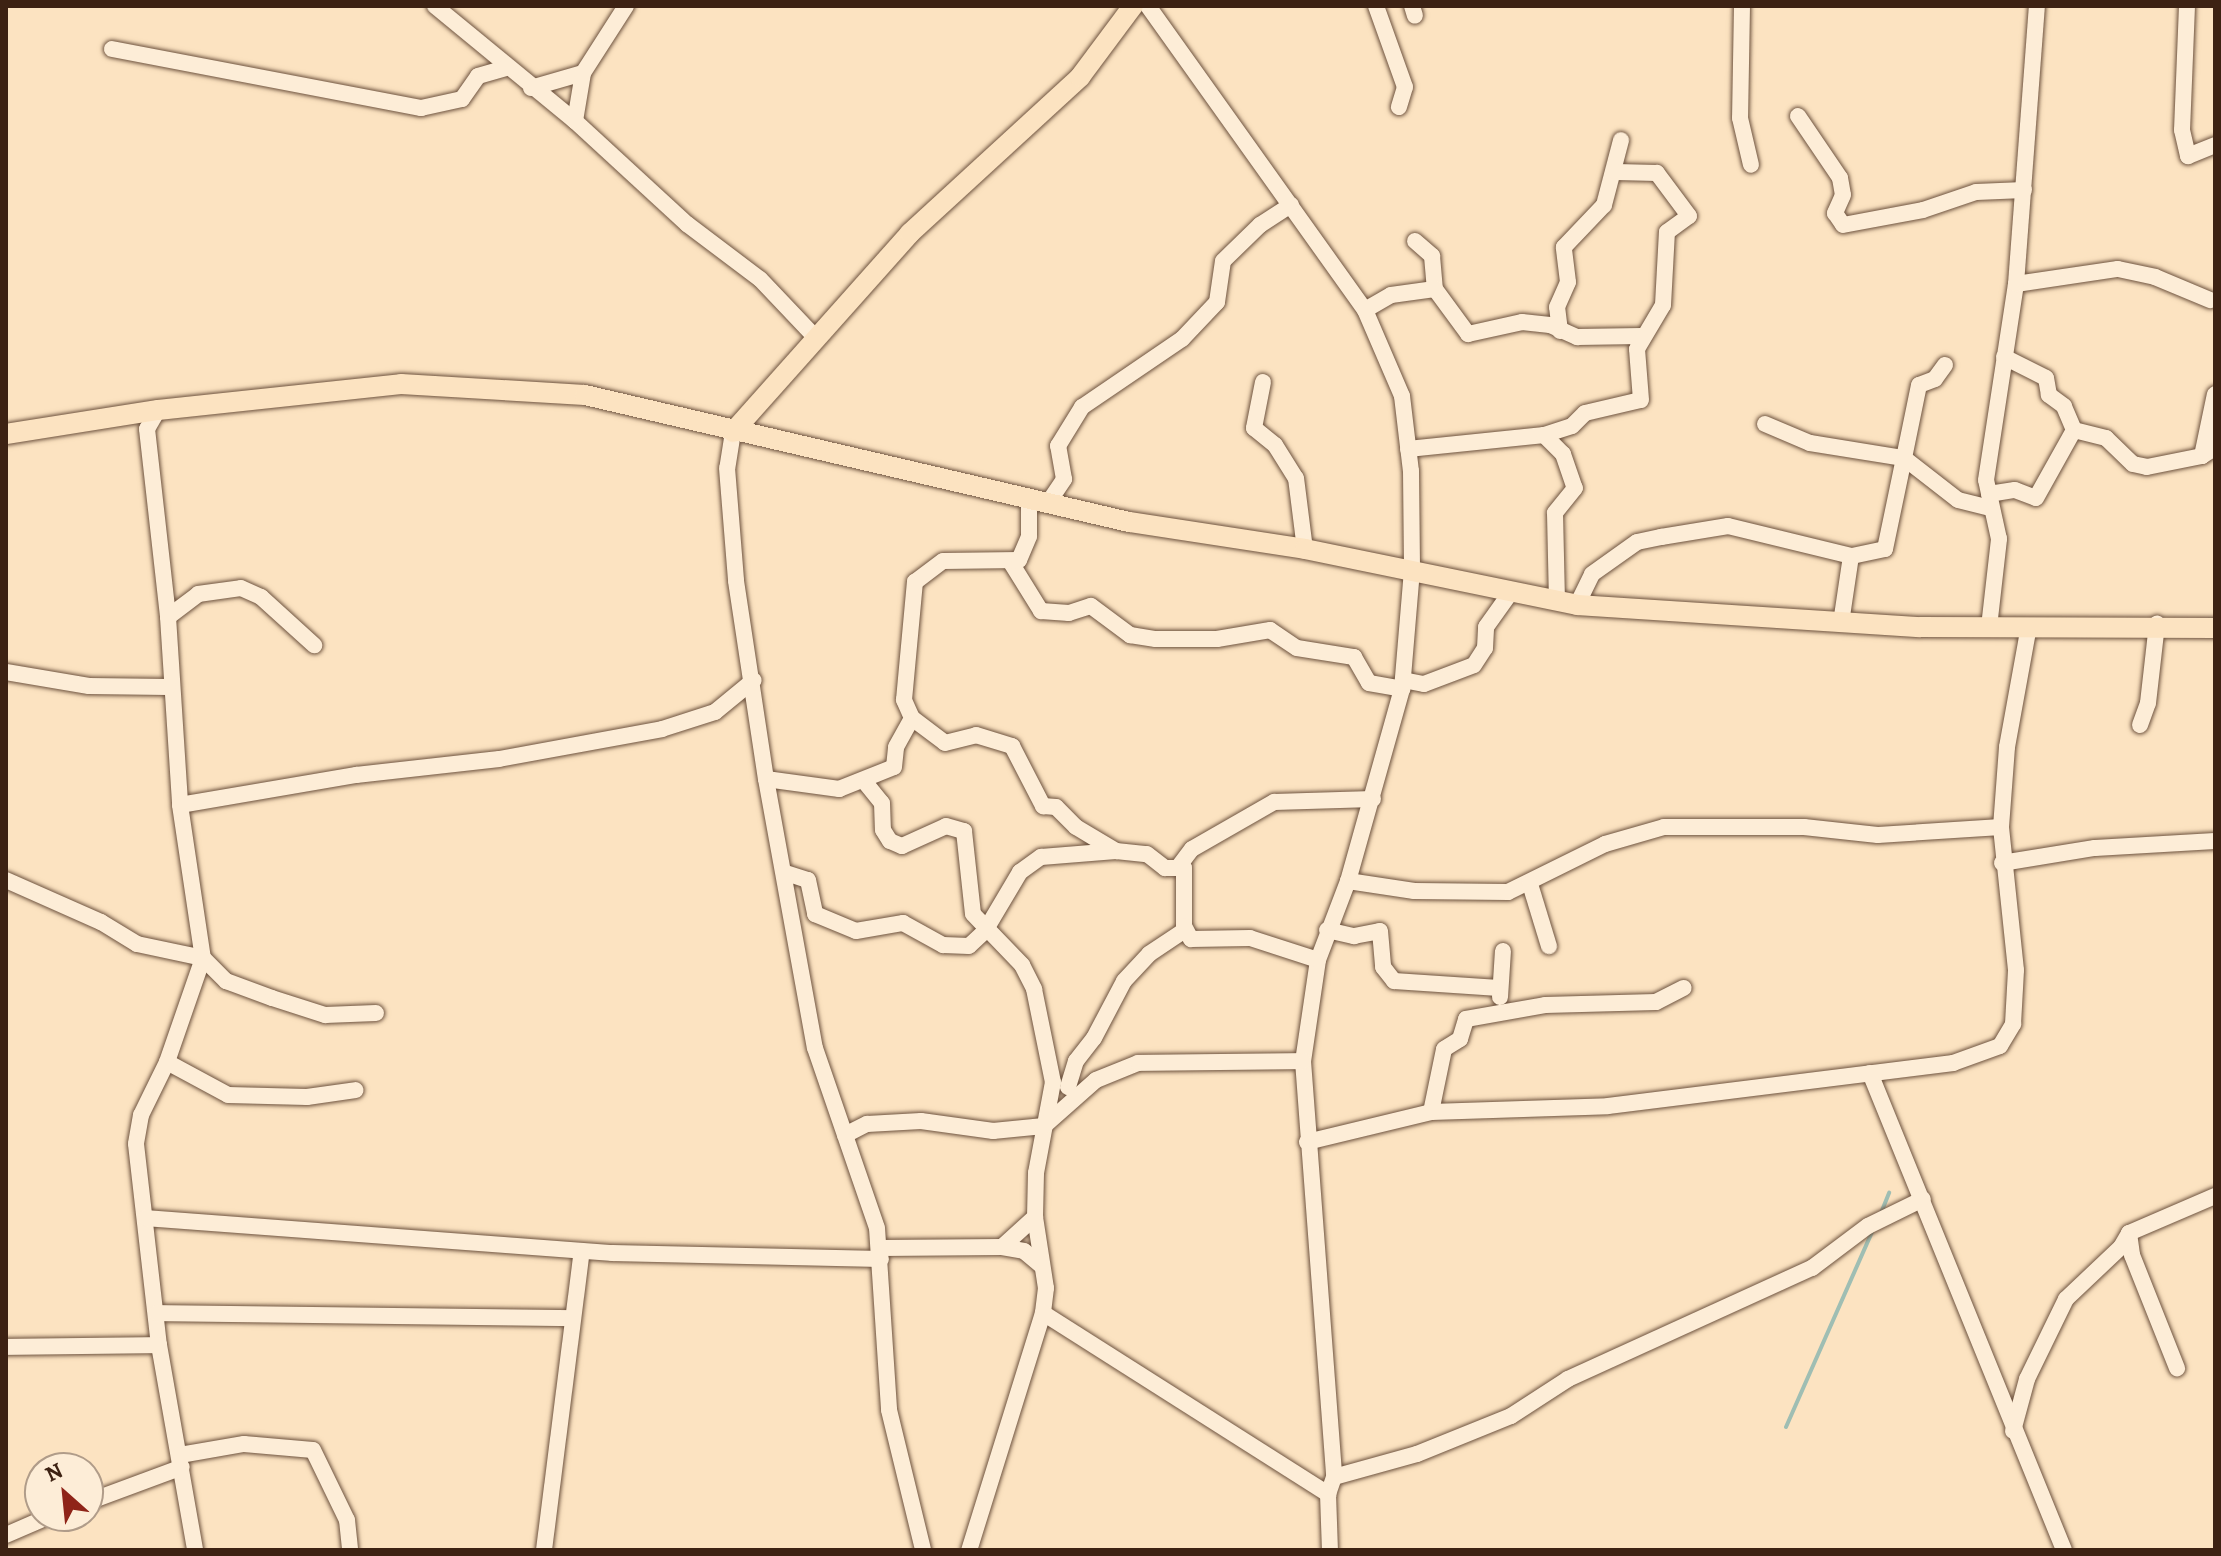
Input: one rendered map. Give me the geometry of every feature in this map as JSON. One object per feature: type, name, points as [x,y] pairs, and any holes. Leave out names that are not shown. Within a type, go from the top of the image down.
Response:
[{"type":"main road","points":[[733,432],[910,233],[1080,77],[1133,6]]},
{"type":"main road","points":[[6,434],[158,410],[401,384],[585,395],[1129,522],[1305,549],[1567,603],[1841,623],[1989,627],[2157,624],[2215,628]]},
{"type":"street","points":[[435,6],[506,68],[575,121],[687,224],[760,279],[816,338]]},
{"type":"street","points":[[575,121],[583,73],[626,6]]},
{"type":"street","points":[[1148,6],[1365,310],[1402,396],[1408,449],[1412,570],[1402,685],[1348,881],[1318,960],[1303,1061],[1334,1477],[1328,1494],[1330,1550]]},
{"type":"street","points":[[1376,6],[1405,87],[1399,107]]},
{"type":"street","points":[[1742,6],[1740,118],[1751,165]]},
{"type":"street","points":[[1989,627],[1999,539],[1986,480],[2016,284],[2037,6]]},
{"type":"street","points":[[2187,6],[2182,130],[2188,156],[2215,145]]},
{"type":"street","points":[[112,49],[421,108],[462,99],[478,76],[506,68]]},
{"type":"street","points":[[531,88],[583,73]]},
{"type":"street","points":[[1798,116],[1840,178],[1843,195],[1835,213],[1843,225],[1923,210],[1976,192],[2024,190]]},
{"type":"street","points":[[1560,331],[1557,307],[1568,282],[1564,247],[1604,205],[1616,172],[1621,140]]},
{"type":"street","points":[[1408,449],[1544,435],[1572,426],[1596,409],[1641,400],[1641,336],[1663,305],[1667,232],[1689,216],[1657,173],[1616,172]]},
{"type":"street","points":[[1116,851],[1076,827],[1056,807],[1043,806],[1012,746],[976,735],[945,743],[912,718],[904,700],[915,582],[943,561],[1019,560],[1038,501],[1064,479],[1058,446],[1082,407],[1182,339],[1217,302],[1223,261],[1291,205]]},
{"type":"street","points":[[1415,241],[1432,256],[1435,289],[1468,334],[1522,322],[1577,337],[1641,336]]},
{"type":"street","points":[[2016,284],[2118,269],[2155,277],[2210,300]]},
{"type":"street","points":[[1365,310],[1391,295],[1435,289]]},
{"type":"street","points":[[2004,357],[2046,378],[2049,395],[2064,406],[2074,430]]},
{"type":"street","points":[[1567,603],[1592,574],[1637,542],[1661,537],[1728,526],[1851,556],[1885,549],[1919,385],[1935,379],[1945,365]]},
{"type":"street","points":[[1263,382],[1254,428],[1275,445],[1296,478],[1305,549]]},
{"type":"street","points":[[2074,430],[2106,438],[2133,464],[2147,467],[2208,452],[2215,394]]},
{"type":"street","points":[[158,410],[147,429],[168,617],[168,687],[180,805],[203,958],[167,1062],[137,1129],[159,1345],[195,1550]]},
{"type":"street","points":[[1765,424],[1810,443],[1904,458],[1958,500],[1989,501],[2015,490],[2036,498],[2074,430]]},
{"type":"street","points":[[733,432],[727,468],[736,581],[754,680],[766,779],[786,873],[815,1048],[881,1254],[889,1410],[923,1550]]},
{"type":"street","points":[[1544,435],[1563,454],[1575,488],[1555,513],[1567,603]]},
{"type":"street","points":[[1841,623],[1851,556]]},
{"type":"street","points":[[1010,561],[1041,611],[1069,613],[1091,606],[1130,635],[1156,639],[1217,639],[1270,630],[1297,648],[1354,657],[1369,683],[1424,684],[1474,665],[1485,648],[1486,627],[1511,592]]},
{"type":"street","points":[[168,617],[198,594],[241,588],[261,597],[314,645]]},
{"type":"street","points":[[2140,725],[2148,703],[2157,624]]},
{"type":"street","points":[[1307,1142],[1431,1112],[1608,1106],[1974,1058],[2000,1046],[2009,1034],[2016,970],[2002,863],[2001,827],[2007,747],[2029,626]]},
{"type":"street","points":[[6,672],[89,686],[168,687]]},
{"type":"street","points":[[180,805],[356,775],[499,759],[662,729],[715,712],[754,680]]},
{"type":"street","points":[[766,779],[814,789],[864,781],[894,767],[896,747],[912,718]]},
{"type":"street","points":[[864,781],[882,803],[883,830],[890,841],[902,846],[946,826],[964,831],[973,914],[985,931],[1022,965],[1034,989],[1067,1088]]},
{"type":"street","points":[[786,873],[808,880],[815,914],[856,931],[903,923],[943,945],[969,946],[985,931],[1020,872],[1041,857],[1116,851],[1147,854],[1165,868],[1179,866],[1192,849],[1274,802],[1373,799]]},
{"type":"street","points":[[1348,881],[1374,888],[1475,895],[1530,884],[1605,844],[1664,827],[1804,827],[1878,835],[2001,827]]},
{"type":"street","points":[[2002,863],[2095,848],[2215,841]]},
{"type":"street","points":[[1179,866],[1188,873],[1185,930]]},
{"type":"street","points":[[6,880],[101,922],[137,944],[203,958],[226,981],[325,1015],[376,1013]]},
{"type":"street","points":[[1530,884],[1549,946]]},
{"type":"street","points":[[1185,930],[1199,940],[1250,938],[1318,960]]},
{"type":"street","points":[[969,1550],[1043,1313],[1042,1266],[1035,1217],[1044,1126],[1067,1088],[1076,1061],[1094,1038],[1124,981],[1149,954],[1185,930]]},
{"type":"street","points":[[1327,930],[1354,936],[1380,931],[1383,967],[1394,981],[1499,988]]},
{"type":"street","points":[[1501,1012],[1499,988],[1503,951]]},
{"type":"street","points":[[1431,1112],[1445,1047],[1460,1039],[1466,1019],[1545,1005],[1656,1002],[1684,988]]},
{"type":"street","points":[[1044,1126],[1067,1088],[1138,1063],[1303,1061]]},
{"type":"street","points":[[167,1062],[228,1095],[279,1098],[356,1090]]},
{"type":"street","points":[[1870,1073],[1923,1199],[2013,1431],[2064,1550]]},
{"type":"street","points":[[845,1135],[867,1124],[921,1121],[993,1131],[1044,1126]]},
{"type":"street","points":[[2013,1431],[2027,1379],[2066,1299],[2121,1247],[2129,1233],[2215,1196]]},
{"type":"street","points":[[1334,1477],[1417,1454],[1511,1416],[1568,1379],[1812,1268],[1868,1226],[1923,1199]]},
{"type":"street","points":[[1002,1247],[1035,1217]]},
{"type":"street","points":[[146,1218],[582,1251],[881,1254],[1002,1247],[1024,1251],[1042,1266]]},
{"type":"street","points":[[2129,1233],[2132,1255],[2177,1368]]},
{"type":"street","points":[[544,1550],[571,1318],[582,1251]]},
{"type":"street","points":[[157,1313],[571,1318]]},
{"type":"street","points":[[1043,1313],[1328,1494]]},
{"type":"street","points":[[6,1347],[159,1345]]},
{"type":"street","points":[[104,1495],[181,1461],[244,1444],[313,1450],[347,1520],[350,1550]]},
{"type":"waterway","points":[[1881,1213],[1889,1193]]},
{"type":"waterway","points":[[1786,1427],[1872,1232]]}]
